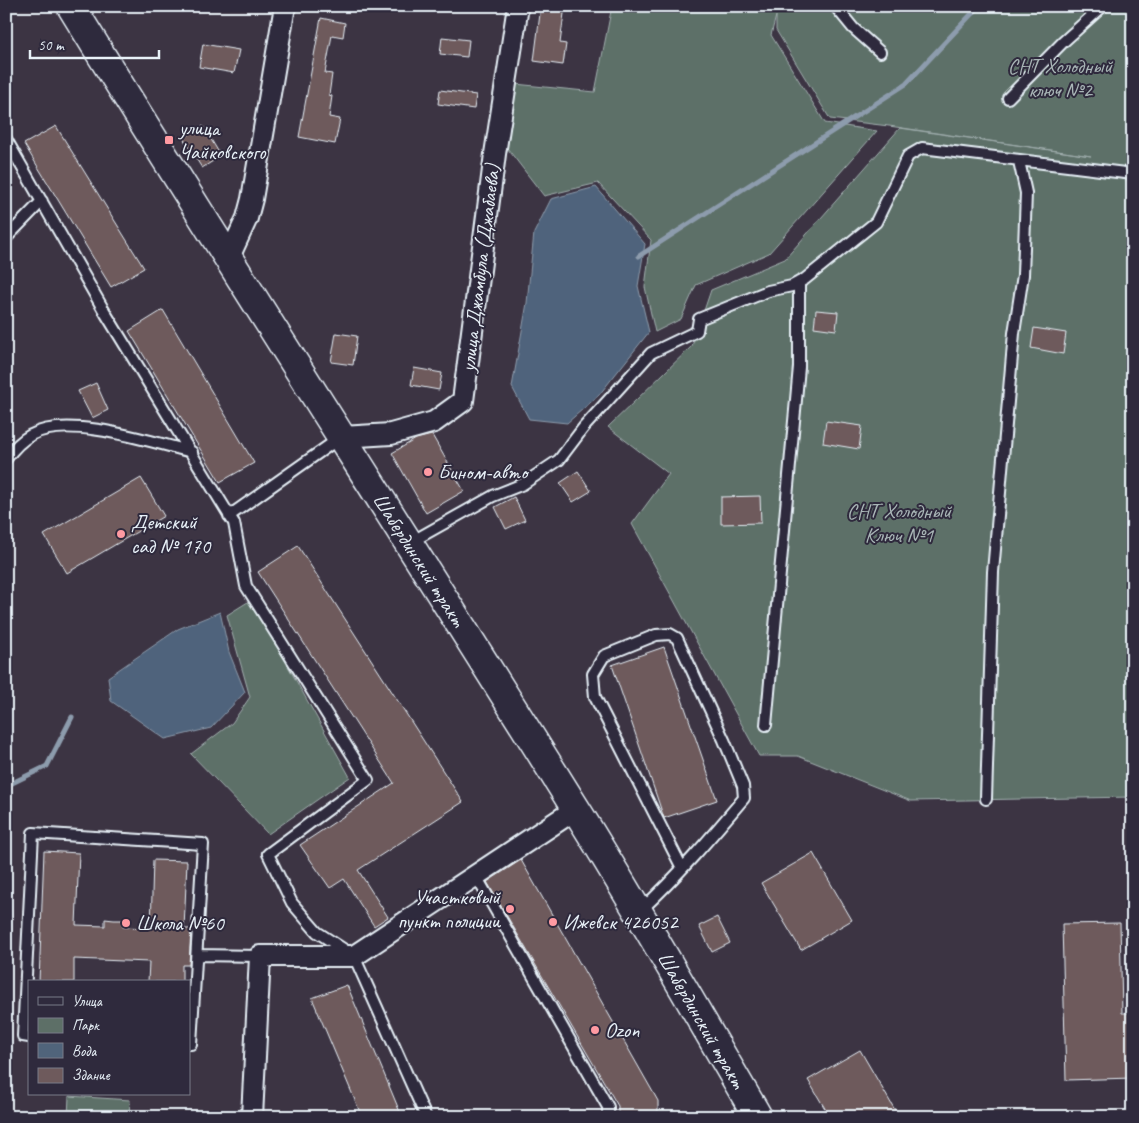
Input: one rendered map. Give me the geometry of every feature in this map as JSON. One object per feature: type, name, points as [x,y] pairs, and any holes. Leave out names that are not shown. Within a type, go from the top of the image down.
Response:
[{"type":"main road","name":"Шабердинский тракт","points":[[71,6],[165,159],[229,257],[576,809],[758,1117]]},
{"type":"street","points":[[229,257],[247,218],[252,199],[285,6]]},
{"type":"street","name":"улица Джамбула (Джабаева)","points":[[342,437],[391,434],[434,422],[463,401],[495,154],[518,6]]},
{"type":"street","points":[[252,1117],[260,956],[354,956],[576,809]]},
{"type":"lane","points":[[835,6],[853,28],[880,52]]},
{"type":"lane","points":[[1008,98],[1063,42],[1103,6]]},
{"type":"lane","points":[[6,139],[106,314],[192,452],[234,524],[246,586],[368,780],[268,854],[292,903],[317,932],[354,956],[426,1117]]},
{"type":"lane","points":[[408,544],[493,496],[523,484],[559,460],[584,426],[651,353],[697,331],[699,319],[768,291],[792,286],[799,282],[876,222],[908,156],[922,148],[1133,174]]},
{"type":"lane","points":[[986,799],[993,572],[1014,333],[1022,275],[1026,193],[1019,161]]},
{"type":"lane","points":[[6,238],[42,201]]},
{"type":"lane","points":[[766,725],[799,367],[799,282]]},
{"type":"lane","points":[[6,459],[17,444],[32,434],[62,426],[115,433],[192,452]]},
{"type":"lane","points":[[229,516],[342,437]]},
{"type":"lane","points":[[638,913],[682,868],[744,798],[743,786],[677,638],[670,634],[656,635],[604,656],[593,674],[595,696],[682,868]]},
{"type":"lane","points":[[28,1037],[23,1036],[33,833],[203,844],[192,1044],[190,1044]]},
{"type":"lane","points":[[476,876],[608,1107],[608,1117]]},
{"type":"lane","points":[[197,955],[260,956]]},
{"type":"green space","name":"СНТ Холодный Ключ №1","points":[[612,6],[1133,6],[1133,797],[911,801],[798,756],[759,756],[632,524],[669,474],[608,427],[692,346],[711,290],[785,259],[900,128],[1091,156],[889,126],[830,119],[776,30],[776,16],[771,35],[825,123],[877,131],[769,253],[696,285],[681,319],[655,332],[645,287],[651,240],[598,183],[544,196],[504,144],[515,84],[595,92]]},
{"type":"green space","points":[[251,600],[350,777],[268,834],[191,754],[232,723],[250,697],[227,615]]},
{"type":"green space","points":[[69,1096],[130,1100],[129,1117],[68,1117]]},
{"type":"water","points":[[596,187],[645,244],[638,286],[649,332],[599,395],[567,423],[529,419],[512,387],[527,303],[534,233],[551,199]]},
{"type":"water","points":[[220,612],[229,652],[245,692],[211,728],[165,739],[111,701],[108,677],[178,629]]},
{"type":"building","points":[[541,6],[565,6],[560,43],[566,44],[563,65],[534,61]]},
{"type":"building","points":[[321,18],[345,23],[343,37],[332,35],[325,73],[332,74],[329,95],[332,96],[329,117],[340,119],[335,144],[299,137]]},
{"type":"building","points":[[442,37],[469,40],[467,57],[440,54]]},
{"type":"building","points":[[203,44],[239,50],[234,73],[199,67]]},
{"type":"building","points":[[440,90],[476,95],[474,109],[438,104]]},
{"type":"building","points":[[56,126],[144,268],[111,287],[24,144]]},
{"type":"building","points":[[203,126],[221,156],[202,168],[183,138]]},
{"type":"building","points":[[163,310],[254,463],[220,482],[129,331]]},
{"type":"building","points":[[816,310],[838,312],[836,330],[814,327]]},
{"type":"building","points":[[1034,328],[1066,333],[1063,354],[1031,348]]},
{"type":"building","points":[[336,333],[357,336],[353,365],[331,362]]},
{"type":"building","points":[[414,368],[442,373],[439,390],[411,385]]},
{"type":"building","points":[[96,383],[108,410],[92,418],[78,391]]},
{"type":"building","points":[[826,421],[862,426],[859,449],[823,443]]},
{"type":"building","name":"Бином-авто","points":[[432,435],[464,491],[426,513],[392,453],[416,439]]},
{"type":"building","points":[[578,471],[591,491],[573,502],[560,483]]},
{"type":"building","points":[[141,478],[164,516],[67,573],[44,535]]},
{"type":"building","points":[[760,496],[761,523],[721,524],[721,497]]},
{"type":"building","points":[[514,497],[525,520],[506,529],[495,507]]},
{"type":"building","points":[[298,546],[463,802],[358,870],[388,917],[374,926],[344,879],[330,888],[300,845],[394,783],[258,572]]},
{"type":"building","points":[[664,647],[717,800],[664,818],[612,665]]},
{"type":"building","points":[[44,851],[79,853],[76,925],[105,926],[105,919],[123,920],[123,927],[151,928],[153,860],[187,861],[184,929],[191,929],[189,965],[182,965],[182,980],[148,980],[149,962],[74,959],[74,980],[39,980]]},
{"type":"building","points":[[813,853],[852,920],[801,950],[761,883]]},
{"type":"building","points":[[521,860],[658,1101],[658,1117],[618,1117],[618,1106],[487,882]]},
{"type":"building","points":[[717,917],[730,943],[712,952],[699,926]]},
{"type":"building","points":[[1120,923],[1122,1013],[1133,1013],[1133,1078],[1066,1080],[1062,924]]},
{"type":"building","points":[[347,985],[402,1117],[362,1117],[312,998]]},
{"type":"building","points":[[860,1050],[899,1117],[830,1117],[808,1080]]},
{"type":"waterway","points":[[639,256],[906,84],[979,6]]},
{"type":"waterway","points":[[6,786],[47,766],[72,717]]},
{"type":"place","name":"улица Чайковского","points":[[169,140]]},
{"type":"place","name":"Бином-авто","points":[[428,472]]},
{"type":"place","name":"Детский сад № 170","points":[[121,534]]},
{"type":"place","name":"Участковый пункт полиции","points":[[510,909]]},
{"type":"place","name":"Ижевск 426052","points":[[553,922]]},
{"type":"place","name":"Школа №60","points":[[126,923]]},
{"type":"place","name":"Ozon","points":[[595,1030]]},
{"type":"park label","name":"СНТ Холодный ключ №2","points":[[1060,78]]}]
